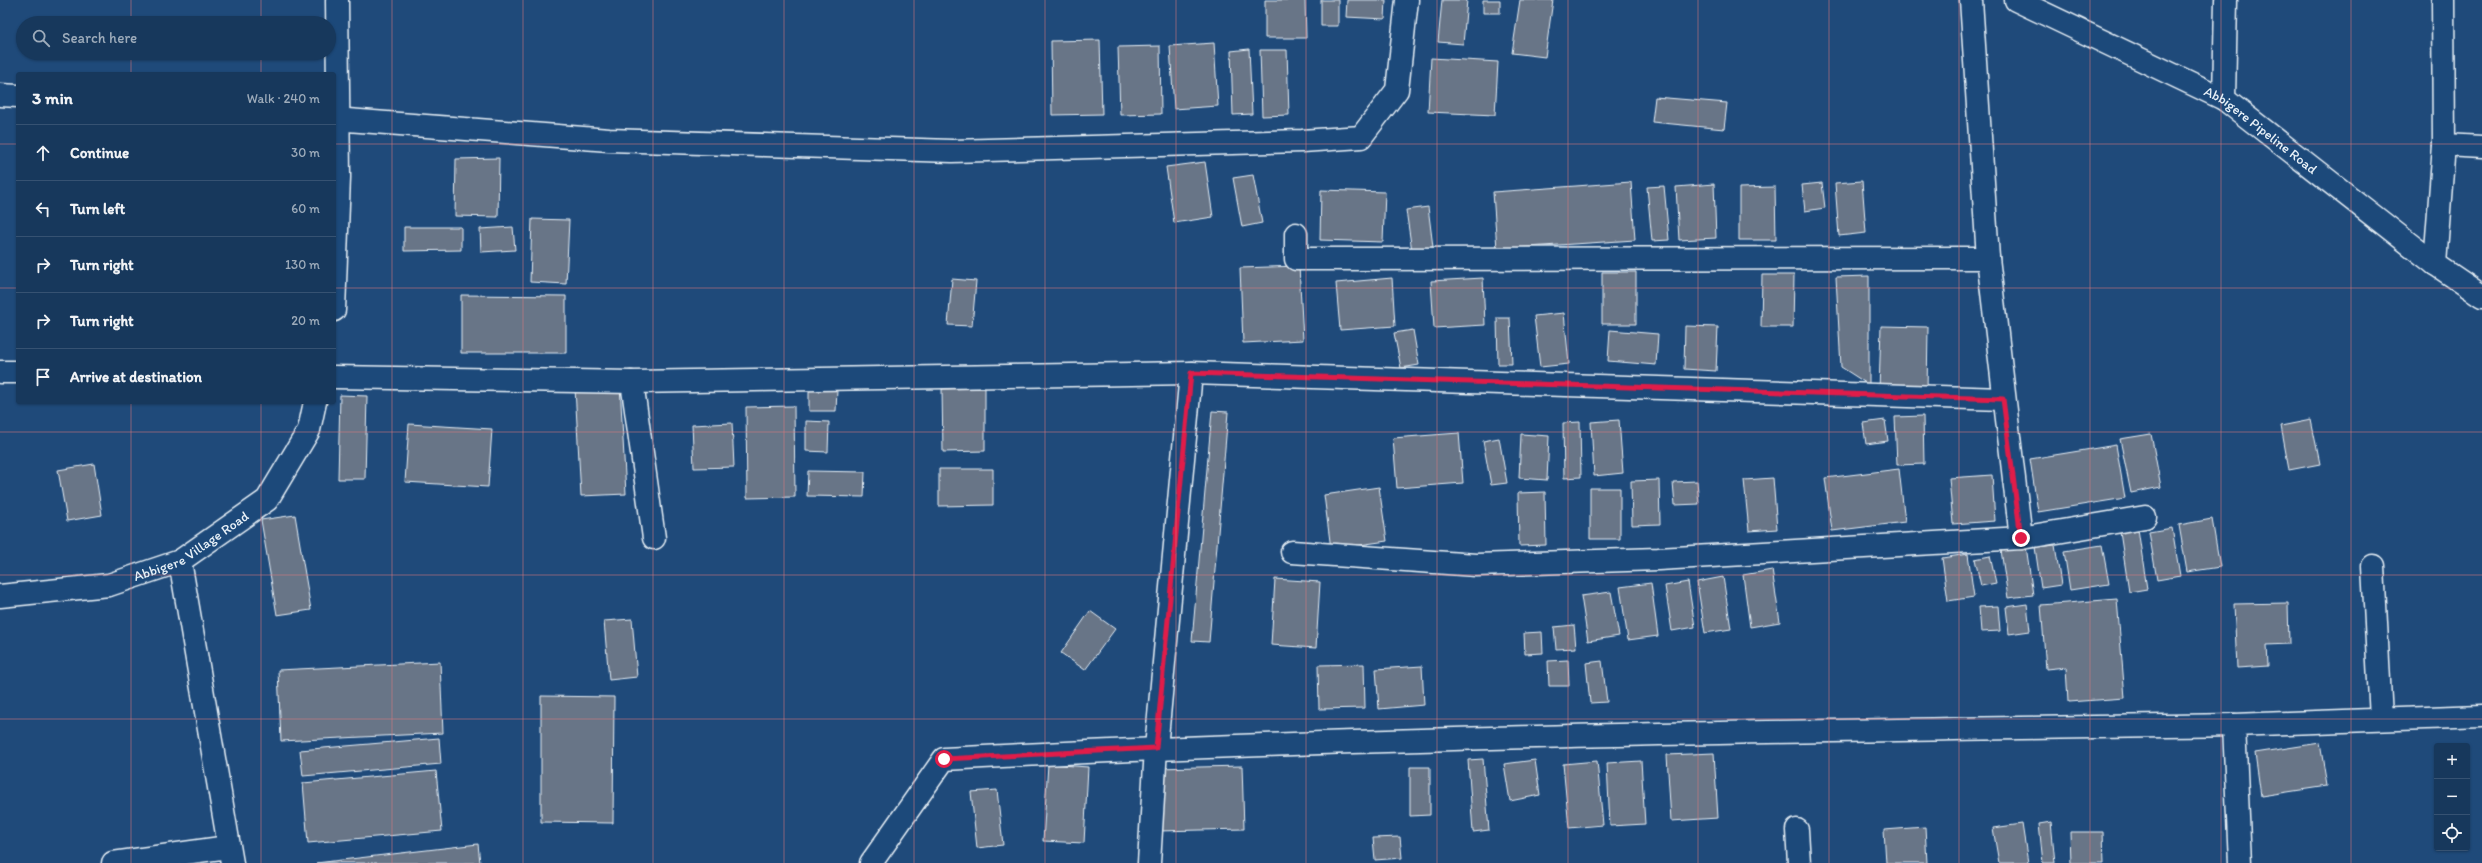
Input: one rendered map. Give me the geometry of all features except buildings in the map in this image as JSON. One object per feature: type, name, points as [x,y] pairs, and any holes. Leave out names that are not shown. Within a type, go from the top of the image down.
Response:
[{"type":"street","points":[[336,183],[337,0]]},
{"type":"street","points":[[337,120],[608,140],[952,151],[1302,141],[1361,137],[1397,90],[1407,0]]},
{"type":"street","points":[[1970,0],[1988,258],[2003,399],[2021,538]]},
{"type":"street","name":"Abbigere Pipeline Road","points":[[2016,0],[2224,98],[2436,264],[2482,296]]},
{"type":"street","points":[[2224,98],[2226,0]]},
{"type":"street","points":[[2436,264],[2444,145],[2443,0]]},
{"type":"street","points":[[0,95],[16,96]]},
{"type":"street","points":[[2444,145],[2482,146]]},
{"type":"street","points":[[1296,234],[1296,259],[1988,258]]},
{"type":"street","points":[[0,372],[16,372]]},
{"type":"street","points":[[336,377],[632,382],[1191,373],[2003,399]]},
{"type":"street","points":[[1149,863],[1156,748],[1191,373]]},
{"type":"street","points":[[632,382],[654,538]]},
{"type":"street","name":"Abbigere Village Road","points":[[0,596],[108,585],[180,561],[266,500],[309,430],[315,404]]},
{"type":"street","points":[[1292,552],[1476,565],[1658,559],[2021,538],[2145,517]]},
{"type":"street","points":[[113,863],[230,855],[180,561]]},
{"type":"street","points":[[2373,566],[2381,720]]},
{"type":"street","points":[[871,863],[944,759],[1156,748],[1792,731],[2234,725],[2482,716]]},
{"type":"street","points":[[2234,725],[2240,863]]},
{"type":"street","points":[[1797,830],[1799,863]]},
{"type":"route","points":[[944,759],[1156,748],[1191,373],[2003,399],[2021,538]]}]
